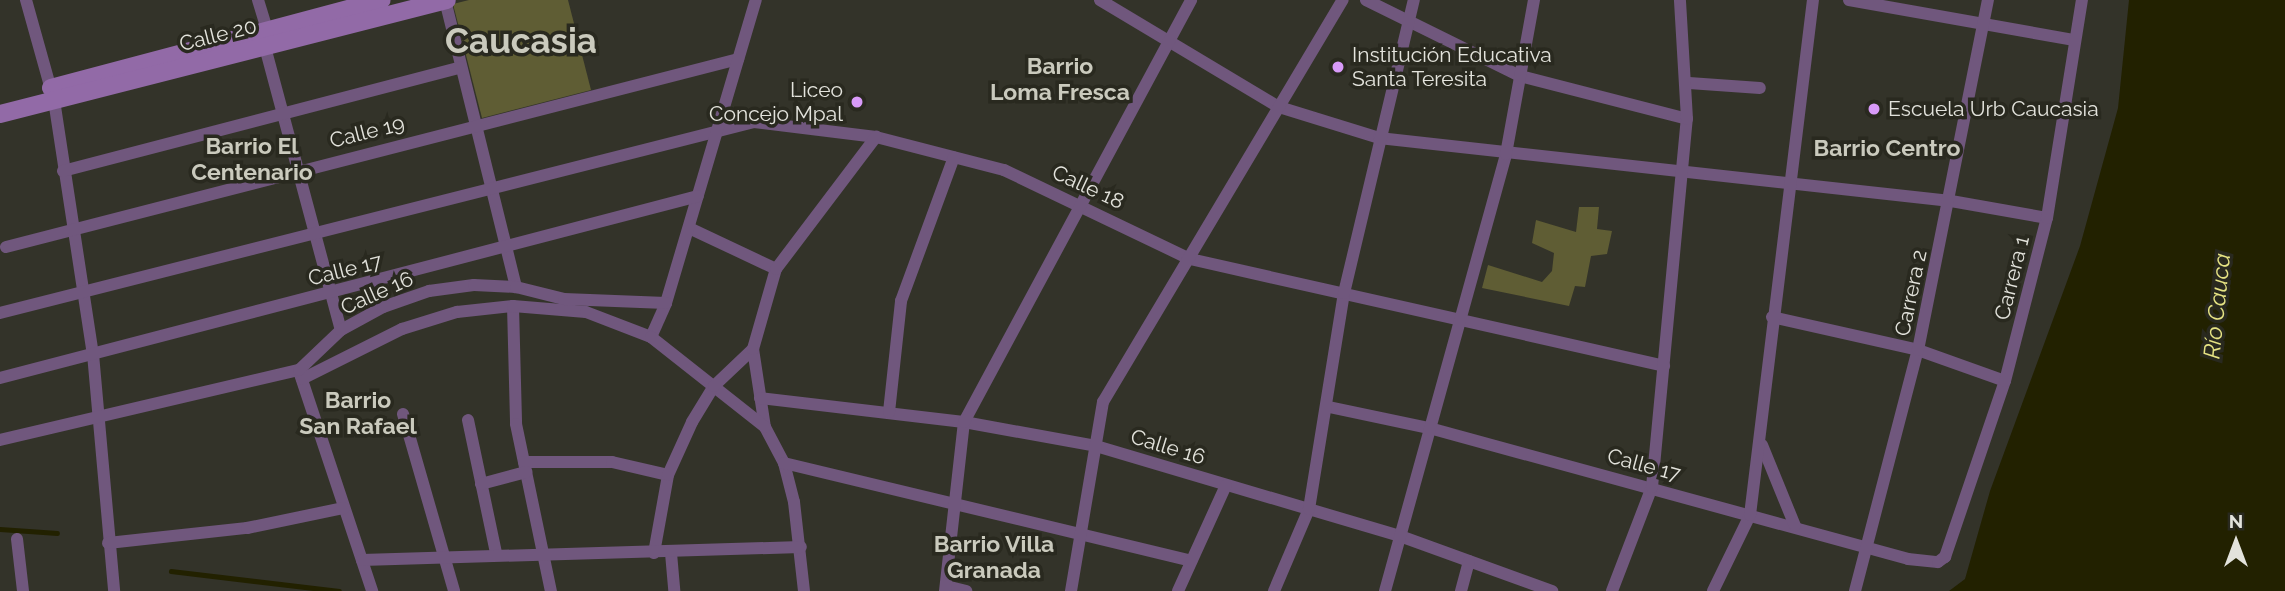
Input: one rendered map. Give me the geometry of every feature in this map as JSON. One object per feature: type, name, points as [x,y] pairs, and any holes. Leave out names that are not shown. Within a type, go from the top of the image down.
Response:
[{"type":"street","points":[[26,0],[52,94],[71,232],[93,354],[101,420],[108,543],[114,591]]},
{"type":"street","points":[[258,0],[283,114],[341,330]]},
{"type":"street","name":"Calle 20","points":[[265,39],[382,0]]},
{"type":"street","points":[[446,0],[516,287]]},
{"type":"street","name":"Calle 20","points":[[0,102],[52,94],[265,39],[446,0]]},
{"type":"street","points":[[650,337],[667,303],[756,0]]},
{"type":"street","points":[[1100,0],[1279,107],[1379,138],[1951,201],[2047,218]]},
{"type":"street","points":[[966,591],[946,589],[958,505],[964,422],[1191,0]]},
{"type":"street","points":[[1071,591],[1103,401],[1343,0]]},
{"type":"street","points":[[1366,0],[1520,76],[1687,120]]},
{"type":"street","points":[[1274,591],[1309,509],[1329,407],[1345,293],[1406,20],[1414,0]]},
{"type":"street","points":[[1385,591],[1433,429],[1459,319],[1506,154],[1534,0]]},
{"type":"street","points":[[1612,591],[1652,487],[1687,120],[1689,83],[1680,0]]},
{"type":"street","points":[[1713,591],[1750,515],[1762,443],[1772,317],[1813,0]]},
{"type":"street","points":[[1849,0],[1981,26],[2074,40]]},
{"type":"street","name":"Carrera 2","points":[[1855,591],[1918,351],[1951,201],[1981,26],[1988,0]]},
{"type":"street","name":"Carrera 1","points":[[1945,557],[2005,381],[2047,218],[2082,0]]},
{"type":"street","name":"Calle 19","points":[[6,247],[71,232],[298,169],[738,59]]},
{"type":"street","points":[[63,172],[461,67]]},
{"type":"street","points":[[1689,83],[1760,88]]},
{"type":"street","name":"Calle 20","points":[[0,114],[52,94]]},
{"type":"street","name":"Calle 18","points":[[0,313],[718,128],[754,122],[876,137],[1004,170],[1081,203],[1190,259],[1664,366]]},
{"type":"street","points":[[804,591],[801,547],[784,463],[765,427],[753,349],[776,269],[876,137]]},
{"type":"street","points":[[889,412],[901,301],[954,157]]},
{"type":"street","name":"Calle 17","points":[[0,378],[507,249],[698,196]]},
{"type":"street","points":[[689,228],[776,269]]},
{"type":"street","name":"Calle 16","points":[[301,375],[341,330],[383,307],[429,291],[474,285],[516,287],[564,299],[667,303]]},
{"type":"street","points":[[513,306],[516,424],[551,591]]},
{"type":"street","name":"Calle 16","points":[[0,440],[301,375],[402,329],[457,312],[513,306],[586,312],[650,337],[765,427]]},
{"type":"street","points":[[1772,317],[1918,351],[2005,381]]},
{"type":"street","points":[[654,553],[668,475],[714,386],[753,349]]},
{"type":"street","points":[[301,375],[372,591]]},
{"type":"street","name":"Calle 16","points":[[760,398],[964,422],[1096,446],[1400,536],[1552,591]]},
{"type":"street","name":"Calle 17","points":[[1329,407],[1433,429],[1931,563],[1945,557]]},
{"type":"street","points":[[403,414],[454,591]]},
{"type":"street","points":[[468,420],[496,553]]},
{"type":"street","points":[[1762,443],[1796,526]]},
{"type":"street","points":[[481,484],[525,467],[612,462],[668,475]]},
{"type":"street","points":[[784,463],[1191,561]]},
{"type":"street","points":[[1178,591],[1226,485]]},
{"type":"street","points":[[108,543],[247,528],[344,508]]},
{"type":"street","points":[[17,539],[23,591]]},
{"type":"street","points":[[362,560],[496,553],[671,553],[801,547]]},
{"type":"street","points":[[671,553],[674,591]]},
{"type":"street","points":[[1461,591],[1469,561]]},
{"type":"shaded area","points":[[469,0],[568,0],[591,90],[482,118],[453,4]]},
{"type":"shaded area","points":[[1579,207],[1599,207],[1597,229],[1612,231],[1607,254],[1591,256],[1585,287],[1575,286],[1569,306],[1482,288],[1488,265],[1542,282],[1552,271],[1554,253],[1532,243],[1536,220],[1576,232]]},
{"type":"water","name":"Río Cauca","points":[[2129,0],[2285,0],[2285,591],[1949,591],[1965,579],[1990,491],[2080,246],[2118,108]]},
{"type":"waterway","points":[[0,529],[57,533]]},
{"type":"waterway","points":[[171,571],[339,591]]},
{"type":"place","name":"Institución Educativa Santa Teresita","points":[[1338,67]]},
{"type":"place","name":"Liceo Concejo Mpal","points":[[857,102]]},
{"type":"place","name":"Escuela Urb Caucasia","points":[[1874,109]]},
{"type":"district","name":"Caucasia","points":[[521,41]]},
{"type":"district","name":"Barrio Loma Fresca","points":[[1060,79]]},
{"type":"district","name":"Barrio Centro","points":[[1887,148]]},
{"type":"district","name":"Barrio El Centenario","points":[[252,159]]},
{"type":"district","name":"Barrio San Rafael","points":[[358,413]]},
{"type":"district","name":"Barrio Villa Granada","points":[[994,557]]}]
